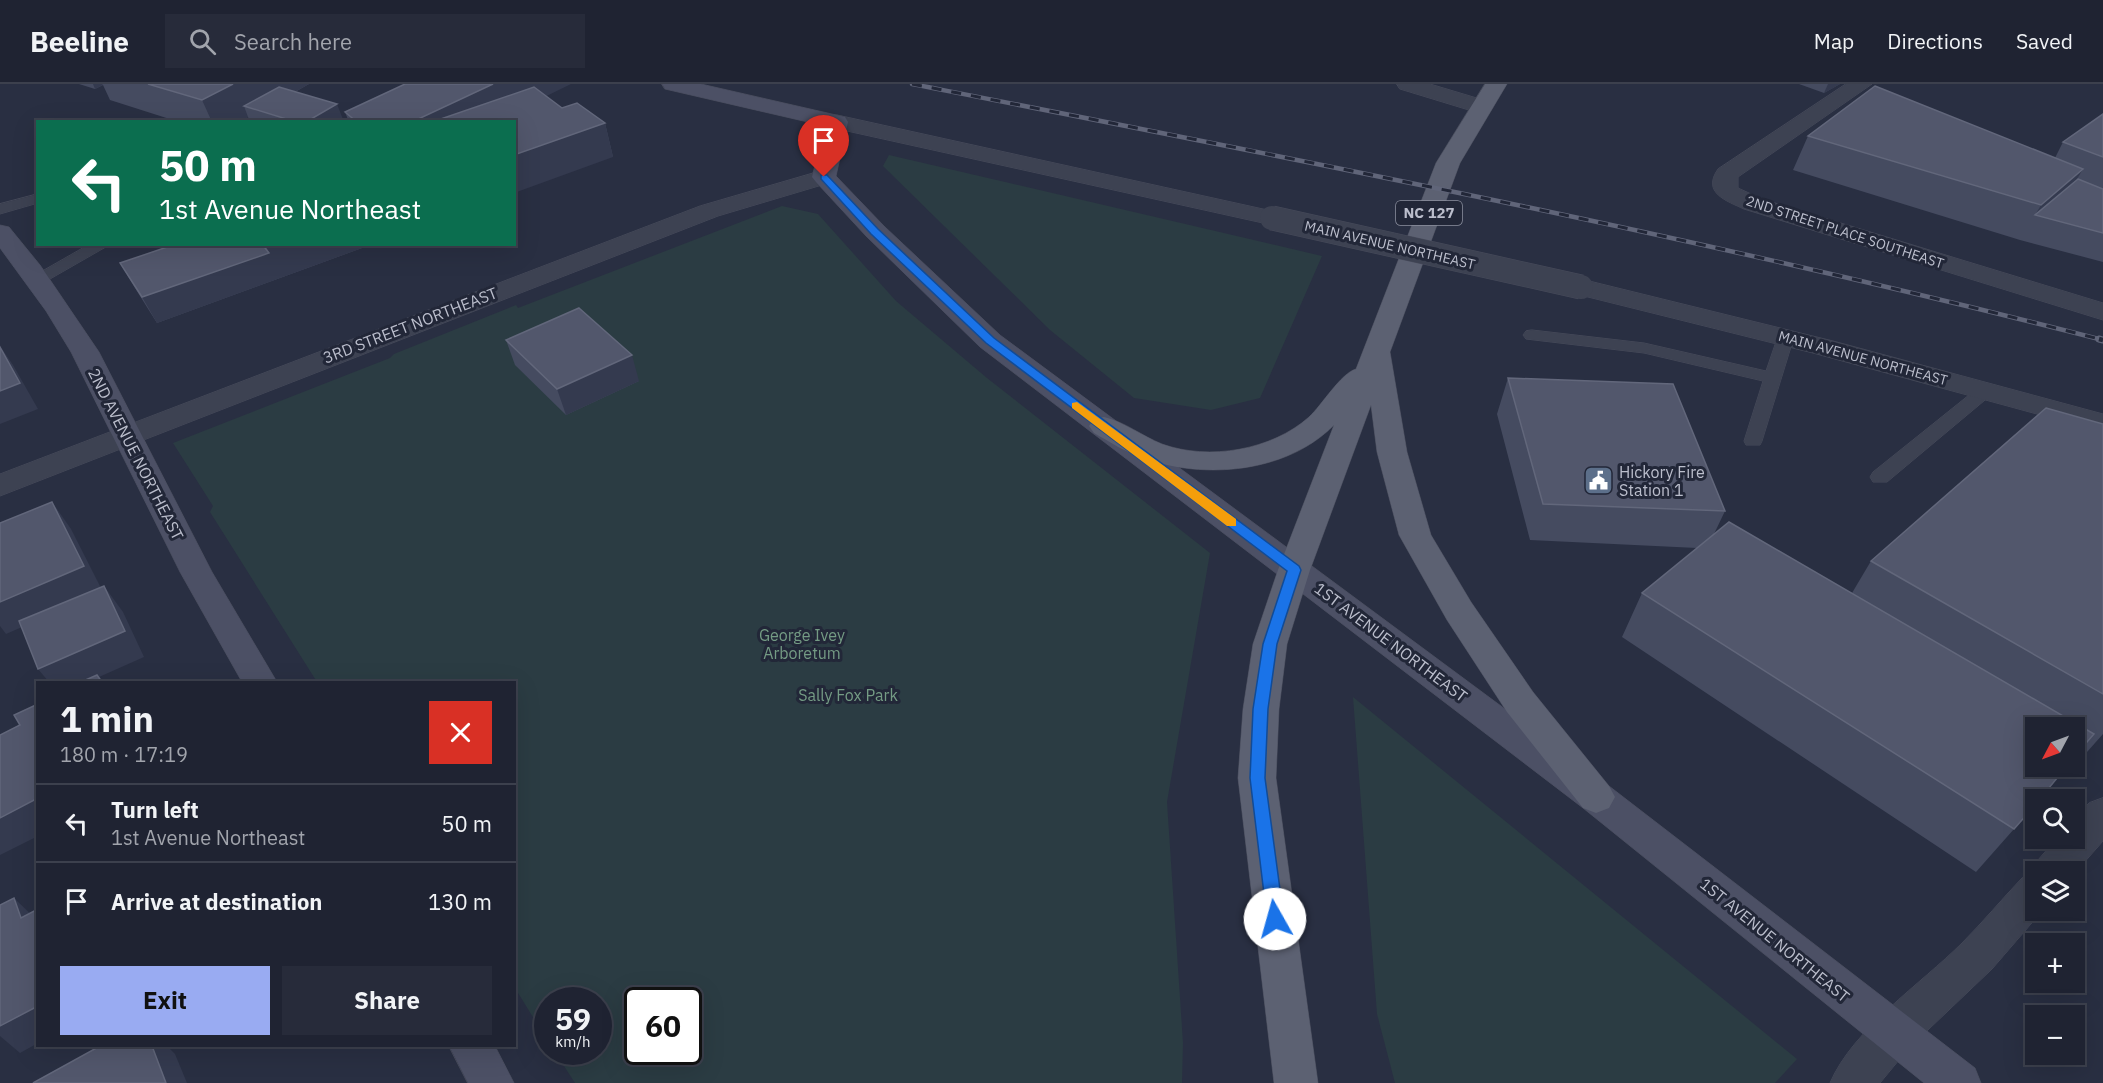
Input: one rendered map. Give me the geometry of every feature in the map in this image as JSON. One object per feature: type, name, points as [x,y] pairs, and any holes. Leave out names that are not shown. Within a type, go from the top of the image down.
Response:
[{"type":"main road","name":"NC 127","points":[[1296,1083],[1257,778],[1261,709],[1270,644],[1294,570],[1448,163],[1496,84]]},
{"type":"main road","points":[[1104,426],[1141,446],[1165,455],[1203,460],[1265,453],[1304,436],[1341,401],[1378,349]]},
{"type":"main road","points":[[1378,349],[1392,452],[1415,535],[1459,611],[1520,702],[1596,797]]},
{"type":"street","name":"MAIN AVENUE NORTHEAST","points":[[673,84],[1581,287],[1785,337],[2103,423]]},
{"type":"street","points":[[1408,84],[1482,107]]},
{"type":"street","name":"2ND STREET PLACE SOUTHEAST","points":[[1861,84],[1806,118],[1726,174],[1726,192],[1753,204],[2103,312]]},
{"type":"street","points":[[824,177],[828,151],[837,122]]},
{"type":"street","name":"1ST AVENUE NORTHEAST","points":[[824,177],[875,231],[990,341],[1596,797],[1893,1034],[1959,1083]]},
{"type":"street","name":"3RD STREET NORTHEAST","points":[[0,486],[709,211],[824,177]]},
{"type":"street","name":"2ND AVENUE NORTHEAST","points":[[0,232],[37,279],[68,324],[129,435],[198,574],[260,681]]},
{"type":"street","points":[[2062,861],[2103,814]]},
{"type":"street","points":[[1852,1083],[1893,1034],[1977,956],[2025,902]]},
{"type":"street","points":[[472,1047],[492,1083]]},
{"type":"lane","points":[[0,209],[36,199]]},
{"type":"lane","points":[[37,279],[99,246]]},
{"type":"lane","points":[[1532,335],[1644,348],[1774,378]]},
{"type":"lane","points":[[1753,441],[1785,337]]},
{"type":"lane","points":[[1880,477],[1985,391]]},
{"type":"green space","points":[[889,155],[1322,256],[1260,398],[1211,410],[1134,398],[1050,330],[883,166]]},
{"type":"green space","name":"Sally Fox Park","points":[[782,206],[818,214],[896,301],[987,378],[1210,553],[1167,802],[1183,1043],[1182,1083],[575,1083],[563,1065],[612,1065],[612,987],[534,987],[534,1019],[516,990],[516,681],[316,681],[210,512],[213,506],[173,443],[390,358],[394,354],[516,305],[518,308]]},
{"type":"green space","points":[[1353,697],[1797,1059],[1775,1083],[1395,1083],[1377,1014]]},
{"type":"building","points":[[148,84],[233,84],[202,100]]},
{"type":"building","points":[[405,84],[493,84],[416,120],[355,120],[345,112]]},
{"type":"building","points":[[1875,86],[2083,169],[2041,205],[1808,136]]},
{"type":"building","points":[[279,87],[337,104],[309,120],[290,120],[244,106]]},
{"type":"building","points":[[534,87],[562,108],[577,103],[605,123],[516,154],[516,120],[438,120]]},
{"type":"building","points":[[2103,114],[2103,157],[2063,142]]},
{"type":"building","points":[[2078,179],[2103,189],[2103,233],[2035,215]]},
{"type":"building","points":[[170,246],[264,246],[269,253],[142,297],[120,263]]},
{"type":"building","points":[[579,308],[632,355],[557,389],[506,340]]},
{"type":"building","points":[[0,347],[20,383],[0,391]]},
{"type":"building","points":[[1508,378],[1673,384],[1725,511],[1543,504]]},
{"type":"building","points":[[2046,408],[2103,424],[2103,694],[1871,561]]},
{"type":"building","points":[[52,502],[84,566],[0,602],[0,523]]},
{"type":"building","points":[[1729,522],[2065,717],[2025,717],[2025,777],[2058,777],[2048,789],[2025,789],[2025,816],[2014,829],[1642,593]]},
{"type":"building","points":[[104,586],[125,631],[38,669],[19,621]]},
{"type":"building","points":[[97,675],[101,681],[83,681]]},
{"type":"building","points":[[36,705],[36,799],[0,818],[0,735],[20,725],[14,715]]},
{"type":"building","points":[[2085,729],[2094,734],[2085,744]]},
{"type":"building","points":[[14,898],[21,918],[36,910],[36,1007],[0,1026],[0,905]]},
{"type":"building","points":[[98,1047],[152,1047],[166,1083],[33,1083]]},
{"type":"railway","points":[[912,84],[1509,203],[1658,235],[1807,268],[2103,340]]},
{"type":"slow traffic","points":[[1077,406],[1231,522]]},
{"type":"place","name":"Hickory Fire Station 1","points":[[1598,481]]},
{"type":"route","points":[[824,177],[875,231],[990,341],[1294,570],[1270,644],[1261,709],[1257,778],[1275,919]]},
{"type":"park label","name":"George Ivey Arboretum","points":[[802,644]]}]
